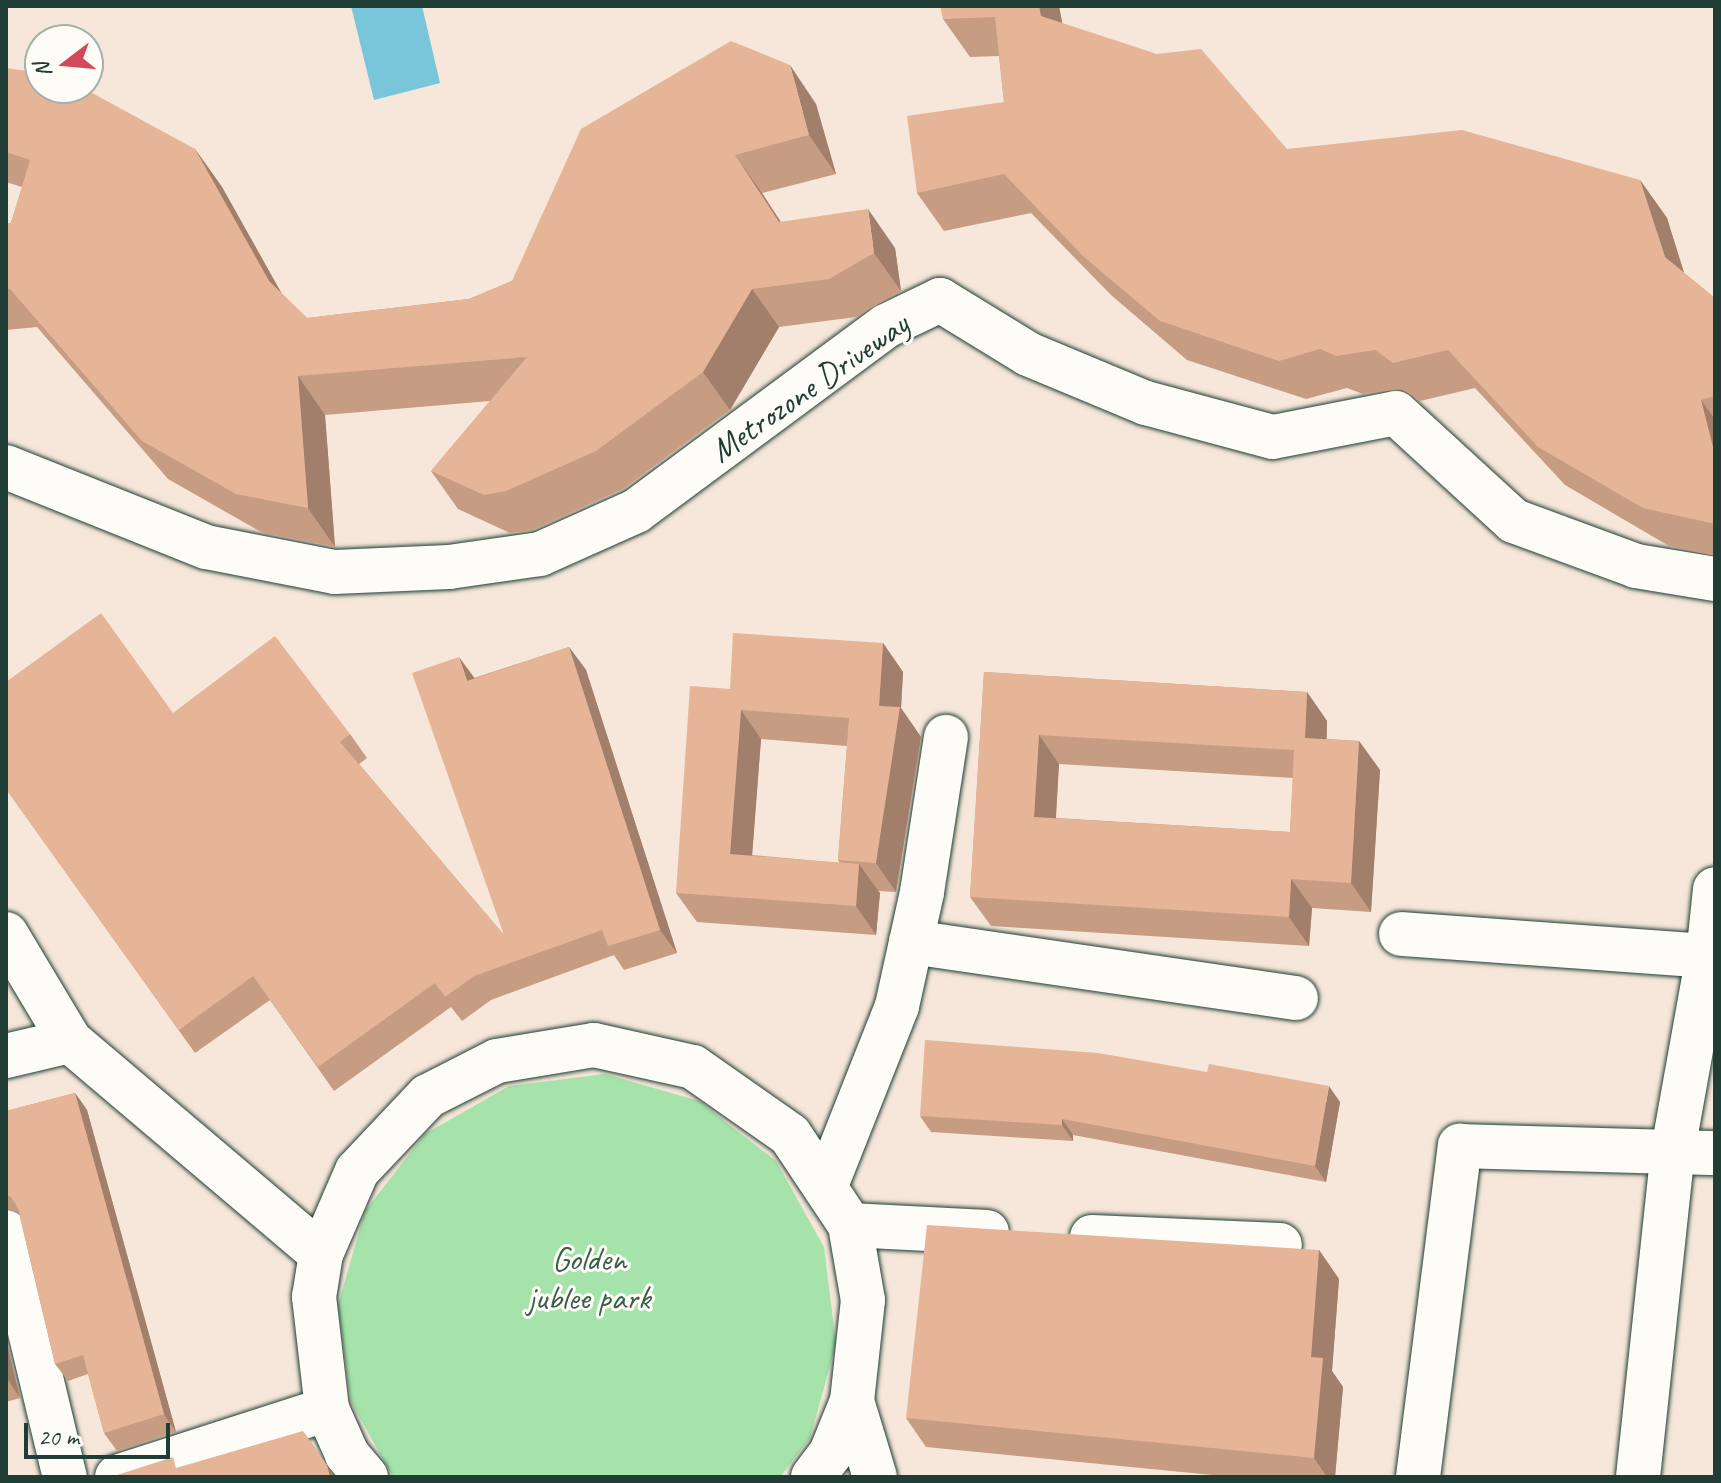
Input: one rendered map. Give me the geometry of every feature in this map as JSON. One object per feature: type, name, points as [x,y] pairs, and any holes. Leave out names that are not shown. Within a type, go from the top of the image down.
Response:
[{"type":"street","name":"Metrozone Driveway","points":[[6,467],[206,547],[335,572],[449,567],[540,554],[636,511],[886,326],[940,300],[1028,354],[1146,403],[1273,437],[1396,413],[1514,521],[1636,566],[1715,579]]},
{"type":"street","points":[[827,1183],[897,1006],[946,737]]},
{"type":"street","points":[[1638,1477],[1694,1152],[1715,889]]},
{"type":"street","points":[[6,934],[70,1041],[321,1254]]},
{"type":"street","points":[[1401,934],[1708,956]]},
{"type":"street","points":[[911,942],[1296,998]]},
{"type":"street","points":[[6,1056],[70,1041]]},
{"type":"street","points":[[366,1477],[347,1454],[327,1409],[314,1297],[321,1254],[357,1171],[428,1096],[497,1061],[594,1045],[693,1067],[790,1135],[827,1183],[850,1225],[863,1300],[852,1401],[831,1453],[813,1477]]},
{"type":"street","points":[[1418,1477],[1460,1146],[1694,1152]]},
{"type":"street","points":[[850,1225],[1280,1245]]},
{"type":"street","points":[[6,1232],[65,1477]]},
{"type":"street","points":[[852,1401],[875,1477]]},
{"type":"street","points":[[117,1477],[327,1409]]},
{"type":"green space","name":"Golden jublee park","points":[[605,1074],[699,1101],[776,1161],[824,1247],[836,1344],[810,1438],[780,1477],[393,1477],[351,1402],[338,1305],[365,1211],[425,1134],[509,1086]]},
{"type":"water","points":[[351,6],[422,6],[440,83],[374,100]]},
{"type":"building","points":[[940,6],[1039,6],[1041,16],[1157,54],[1201,49],[1287,149],[1462,130],[1640,180],[1665,257],[1715,298],[1715,396],[1701,400],[1715,455],[1715,524],[1643,508],[1538,447],[1448,350],[1393,363],[1375,350],[1336,356],[1320,349],[1279,361],[1160,321],[1084,257],[1004,174],[917,193],[907,116],[1004,102],[995,17],[943,19]]},
{"type":"building","points":[[731,41],[790,65],[809,135],[735,155],[779,222],[868,209],[874,253],[829,279],[752,289],[703,372],[596,451],[506,491],[484,495],[431,471],[527,357],[298,376],[308,508],[236,494],[142,441],[10,289],[6,289],[6,224],[11,223],[30,160],[6,152],[6,68],[24,71],[24,104],[104,104],[104,99],[195,149],[269,281],[307,318],[469,299],[512,281],[581,129]]},
{"type":"building","points":[[101,613],[173,713],[275,636],[350,734],[340,742],[504,935],[412,673],[459,657],[467,681],[569,647],[660,930],[608,946],[602,930],[474,976],[445,997],[435,983],[318,1067],[253,976],[179,1030],[6,789],[6,682]]},
{"type":"building","points":[[733,633],[883,643],[879,706],[900,707],[876,863],[838,860],[849,718],[741,710],[730,854],[859,864],[856,906],[676,893],[690,686],[730,689]]},
{"type":"building","points":[[984,672],[1307,692],[1305,738],[1359,741],[1351,883],[1291,879],[1289,917],[970,897]],"holes":[[[1039,735],[1294,750],[1290,832],[1034,817]]]},
{"type":"building","points":[[925,1040],[1098,1053],[1207,1072],[1209,1064],[1329,1086],[1315,1166],[1062,1119],[1062,1125],[920,1116]]},
{"type":"building","points":[[75,1093],[164,1414],[104,1433],[83,1355],[55,1364],[18,1208],[6,1195],[6,1111]]},
{"type":"building","points":[[927,1225],[1319,1250],[1311,1357],[1323,1358],[1314,1458],[906,1418]]},
{"type":"building","points":[[303,1431],[327,1465],[330,1477],[114,1476],[173,1457],[176,1468]]}]
